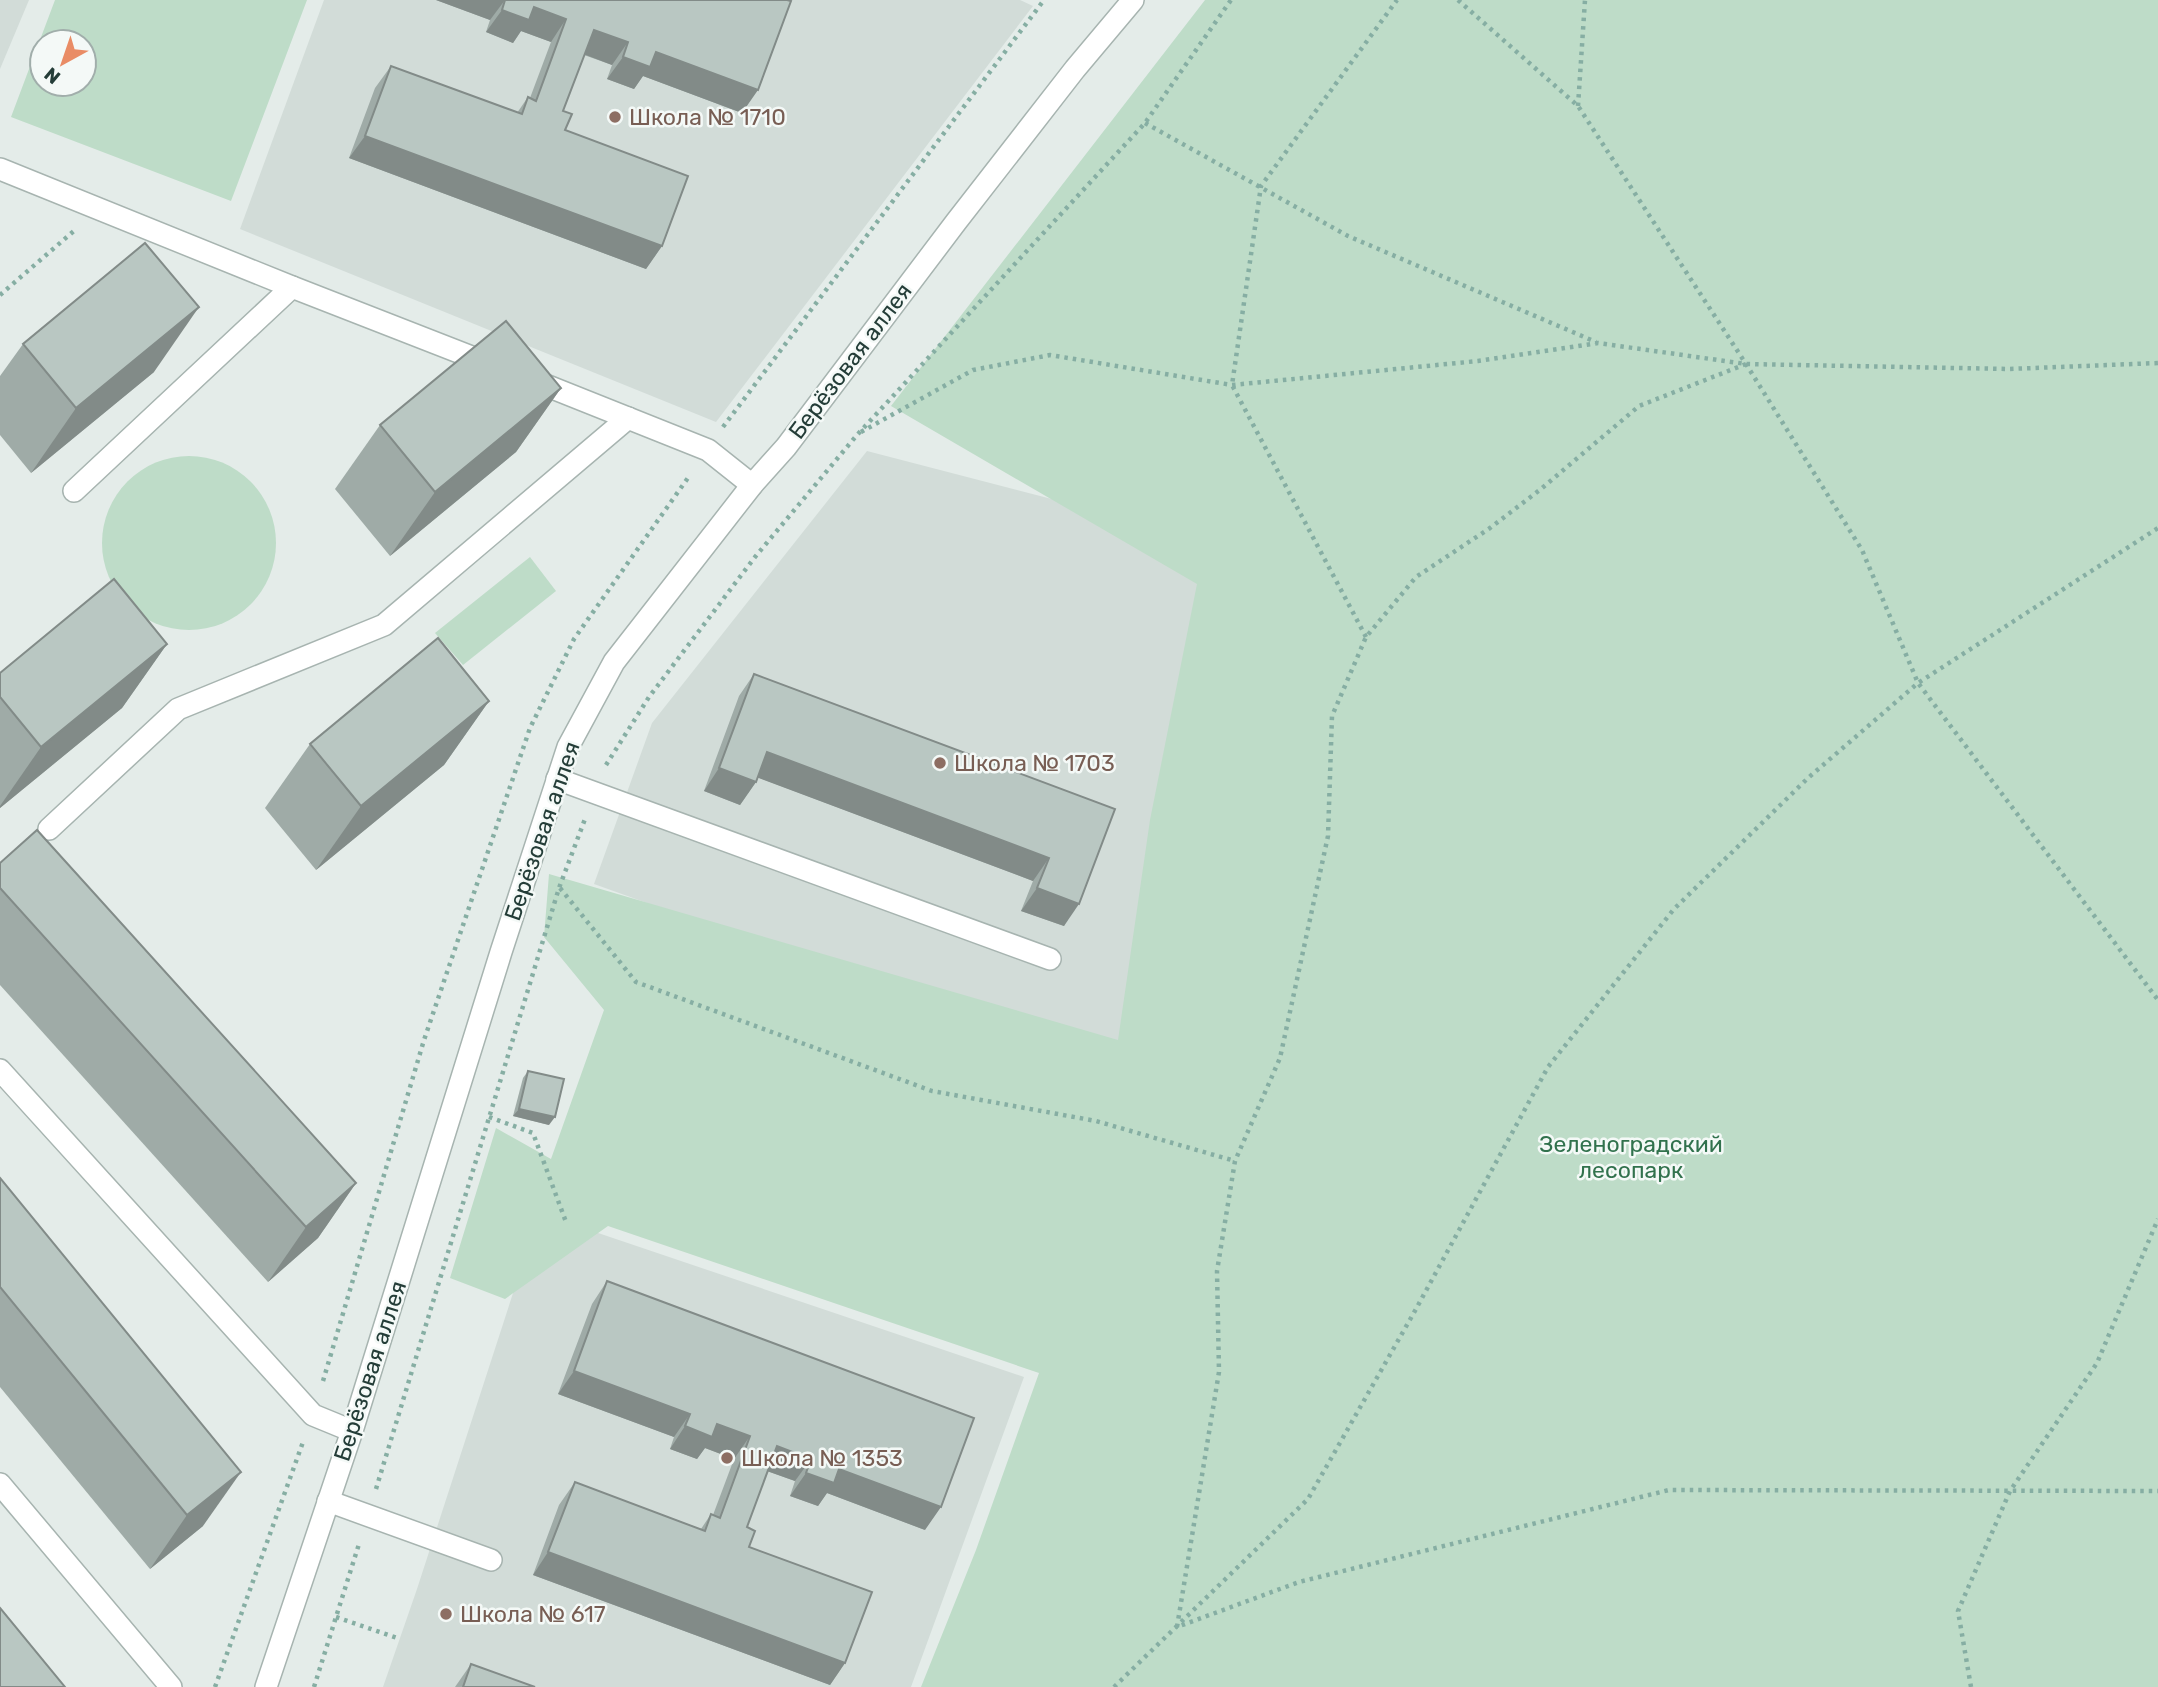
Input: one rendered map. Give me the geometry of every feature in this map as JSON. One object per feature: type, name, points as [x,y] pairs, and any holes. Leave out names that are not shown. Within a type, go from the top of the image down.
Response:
[{"type":"street","name":"Берёзовая аллея","points":[[267,1687],[352,1431],[568,747],[614,662],[752,485],[786,447],[973,200],[1133,0]]},
{"type":"street","points":[[0,169],[708,450],[752,485]]},
{"type":"street","points":[[74,491],[292,287]]},
{"type":"street","points":[[49,829],[178,709],[384,625],[628,418]]},
{"type":"street","points":[[558,779],[1050,959]]},
{"type":"street","points":[[0,1070],[313,1415],[352,1431]]},
{"type":"street","points":[[0,1484],[171,1687]]},
{"type":"street","points":[[328,1502],[491,1560]]},
{"type":"path","points":[[215,1687],[313,1415],[424,1040],[530,728],[574,639],[708,450],[1044,0]]},
{"type":"path","points":[[1366,637],[1232,385],[1261,186],[1397,0]]},
{"type":"path","points":[[1458,0],[1578,106],[1746,364],[1862,550],[1918,683],[2158,1000]]},
{"type":"path","points":[[1578,106],[1586,0]]},
{"type":"path","points":[[1144,123],[1348,236],[1598,343],[1746,364],[2009,369],[2158,363]]},
{"type":"path","points":[[0,295],[99,209]]},
{"type":"path","points":[[857,435],[973,370],[1050,355],[1232,385],[1478,361],[1598,343]]},
{"type":"path","points":[[1177,1627],[1219,1372],[1217,1271],[1236,1161],[1280,1058],[1328,836],[1332,716],[1366,637],[1416,578],[1490,528],[1541,489],[1639,406],[1746,364]]},
{"type":"path","points":[[1114,1687],[1308,1500],[1548,1067],[1674,909],[1808,778],[1918,683],[2158,528]]},
{"type":"path","points":[[559,888],[636,982],[932,1091],[1096,1121],[1236,1161]]},
{"type":"path","points":[[489,1117],[533,1133],[566,1222]]},
{"type":"path","points":[[1971,1687],[1958,1611],[2010,1491],[2097,1363],[2158,1219]]},
{"type":"path","points":[[1177,1627],[1298,1582],[1669,1490],[2158,1491]]},
{"type":"path","points":[[336,1617],[400,1639]]},
{"type":"shaded area","points":[[0,0],[29,0],[0,69]]},
{"type":"shaded area","name":"Школа № 1710","points":[[324,0],[1020,0],[1033,6],[716,422],[240,229]]},
{"type":"shaded area","name":"Школа № 1703","points":[[867,451],[1206,539],[1132,1077],[594,884],[652,723]]},
{"type":"shaded area","name":"Школа № 1353","points":[[539,1213],[1024,1377],[911,1687],[383,1687]]},
{"type":"green space","points":[[55,0],[307,0],[231,201],[11,117],[28,72],[28,98],[98,98],[98,28],[44,28]]},
{"type":"green space","name":"Зеленоградский лесопарк","points":[[1205,0],[2158,0],[2158,1687],[921,1687],[976,1550],[1039,1373],[608,1226],[505,1299],[450,1278],[496,1128],[551,1159],[604,1010],[544,937],[549,874],[1118,1040],[1150,820],[1197,584],[891,406]]},
{"type":"green space","points":[[189,456],[222,463],[251,481],[269,510],[276,543],[269,576],[251,605],[222,623],[189,630],[156,623],[127,605],[109,576],[102,543],[109,510],[127,481],[156,463]]},
{"type":"green space","points":[[530,557],[556,591],[463,665],[435,633]]},
{"type":"building","points":[[505,0],[791,1],[758,90],[656,52],[650,67],[623,57],[628,42],[594,30],[563,111],[572,114],[565,130],[688,176],[662,246],[365,136],[391,66],[522,114],[528,97],[536,101],[566,19],[534,7],[529,20],[502,10]]},
{"type":"building","points":[[145,243],[199,307],[76,408],[23,344]]},
{"type":"building","points":[[506,321],[561,388],[435,492],[380,425]]},
{"type":"building","points":[[114,579],[167,644],[41,747],[0,697],[0,673]]},
{"type":"building","points":[[438,638],[489,701],[361,806],[310,744]]},
{"type":"building","points":[[754,674],[1115,809],[1079,904],[1037,888],[1049,858],[767,752],[756,782],[719,768]]},
{"type":"building","points":[[37,830],[356,1183],[306,1227],[0,888],[0,863]]},
{"type":"building","points":[[528,1071],[564,1079],[555,1117],[519,1109]]},
{"type":"building","points":[[0,1178],[241,1472],[187,1515],[0,1287]]},
{"type":"building","points":[[607,1281],[974,1418],[941,1507],[839,1469],[834,1483],[806,1473],[811,1459],[777,1446],[747,1527],[755,1531],[749,1547],[872,1592],[845,1663],[548,1552],[575,1482],[705,1531],[711,1514],[720,1518],[750,1436],[717,1424],[712,1437],[685,1426],[690,1414],[574,1371]]},
{"type":"building","points":[[0,1608],[65,1687],[0,1687]]},
{"type":"building","points":[[471,1664],[535,1687],[463,1687]]},
{"type":"place","name":"Школа № 1710","points":[[615,117]]},
{"type":"place","name":"Школа № 1703","points":[[940,763]]},
{"type":"place","name":"Школа № 1353","points":[[727,1458]]},
{"type":"place","name":"Школа № 617","points":[[446,1614]]}]
